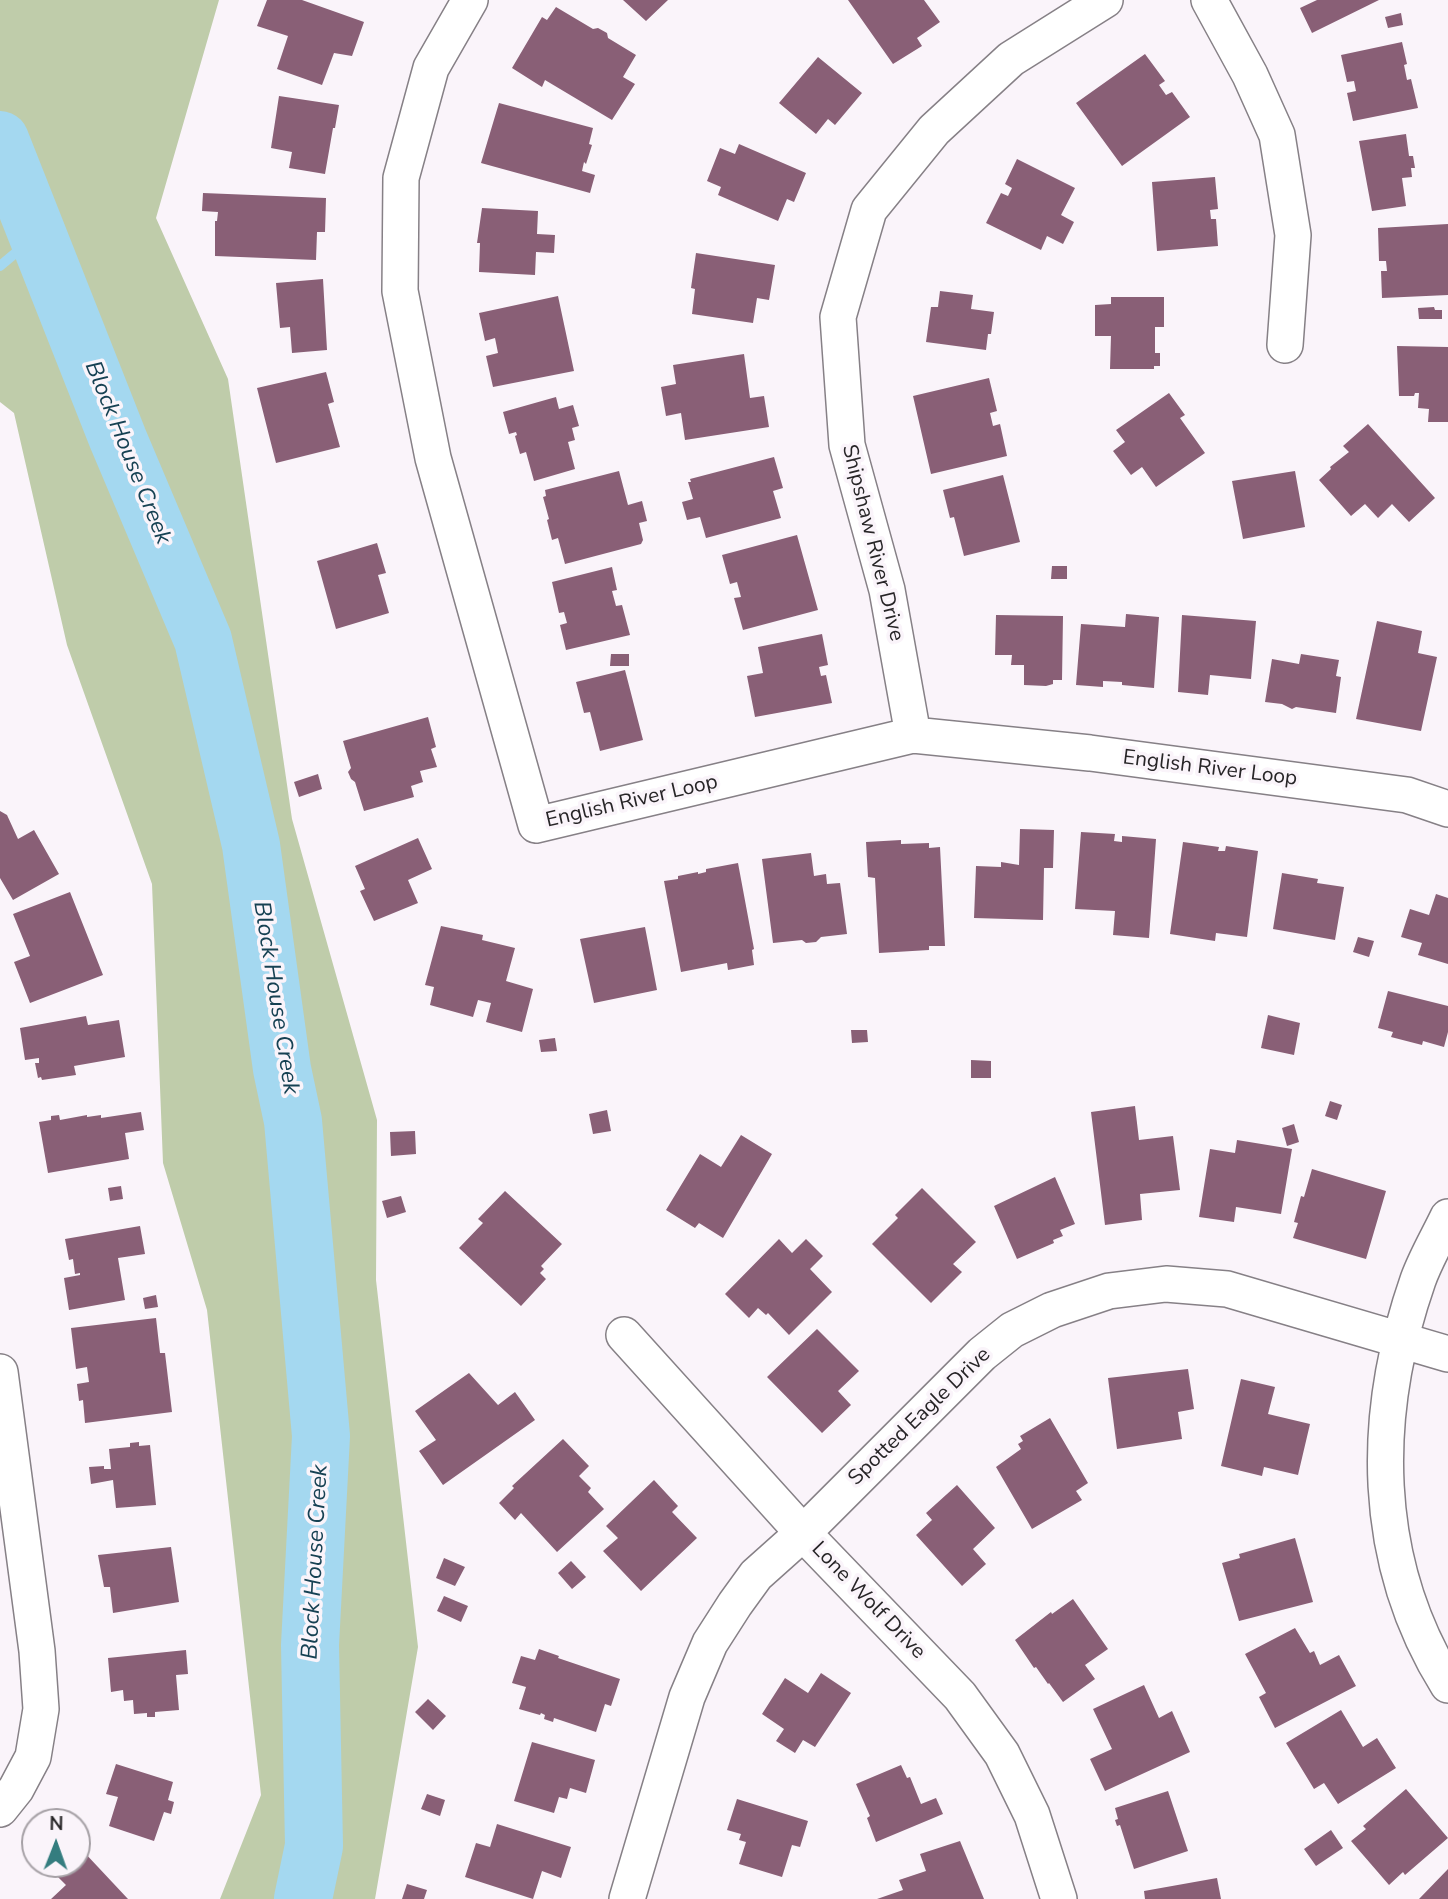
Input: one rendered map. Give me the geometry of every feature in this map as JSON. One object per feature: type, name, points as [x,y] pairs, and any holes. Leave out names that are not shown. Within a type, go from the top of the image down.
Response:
[{"type":"street","name":"English River Loop","points":[[470,0],[431,68],[401,178],[400,291],[433,458],[536,825],[913,735],[1090,753],[1406,794],[1448,808]]},
{"type":"street","name":"Shipshaw River Drive","points":[[913,735],[887,590],[847,445],[838,317],[869,210],[934,130],[1011,59],[1105,0]]},
{"type":"street","points":[[1209,0],[1250,75],[1277,135],[1293,235],[1285,345]]},
{"type":"street","points":[[1448,1217],[1419,1279],[1402,1341],[1386,1416],[1384,1473],[1397,1569],[1412,1617],[1448,1685]]},
{"type":"street","name":"Spotted Eagle Drive","points":[[627,1899],[687,1697],[710,1643],[756,1575],[803,1533],[982,1354],[1013,1330],[1052,1310],[1109,1291],[1166,1284],[1227,1289],[1448,1354]]},
{"type":"street","name":"Lone Wolf Drive","points":[[624,1335],[803,1533],[960,1696],[1002,1754],[1032,1815],[1059,1899]]},
{"type":"street","points":[[0,1372],[4,1433],[37,1651],[41,1709],[33,1757],[16,1789],[0,1809]]},
{"type":"green space","points":[[0,0],[219,0],[156,218],[228,379],[292,819],[377,1120],[376,1280],[418,1647],[375,1899],[220,1899],[261,1795],[207,1310],[163,1163],[152,884],[67,645],[14,413],[0,402]]},
{"type":"building","points":[[267,0],[302,0],[364,22],[352,56],[334,53],[322,85],[277,69],[288,36],[257,26]]},
{"type":"building","points":[[623,0],[668,0],[646,21]]},
{"type":"building","points":[[848,0],[924,0],[940,22],[917,38],[922,46],[893,64]]},
{"type":"building","points":[[1317,0],[1379,0],[1312,33],[1300,8]]},
{"type":"building","points":[[556,7],[593,29],[598,28],[607,33],[608,38],[636,55],[623,77],[635,84],[612,120],[545,80],[542,87],[512,68],[542,17],[547,20]]},
{"type":"building","points":[[1401,13],[1403,25],[1388,28],[1385,17]]},
{"type":"building","points":[[1402,42],[1407,80],[1411,79],[1418,108],[1353,121],[1347,93],[1356,91],[1354,81],[1347,82],[1341,55]]},
{"type":"building","points":[[1145,54],[1165,81],[1159,85],[1166,95],[1172,92],[1190,117],[1122,166],[1076,103]]},
{"type":"building","points":[[818,57],[862,93],[835,125],[828,119],[816,134],[779,103]]},
{"type":"building","points":[[279,96],[339,105],[325,174],[289,168],[292,152],[271,148]]},
{"type":"building","points":[[499,103],[593,128],[589,144],[592,145],[582,171],[595,175],[590,193],[481,163]]},
{"type":"building","points":[[1406,134],[1409,156],[1413,156],[1415,168],[1411,168],[1412,177],[1402,178],[1406,206],[1372,211],[1359,141]]},
{"type":"building","points":[[739,144],[806,173],[794,202],[787,199],[778,221],[718,195],[721,187],[707,181],[720,148],[735,154]]},
{"type":"building","points":[[1017,159],[1075,188],[1061,215],[1074,222],[1063,244],[1047,236],[1041,250],[986,223],[1001,193],[1008,196],[1012,188],[1005,184]]},
{"type":"building","points":[[1215,177],[1218,209],[1210,210],[1211,219],[1216,219],[1218,246],[1157,251],[1152,182]]},
{"type":"building","points":[[203,193],[326,198],[325,232],[317,232],[316,260],[215,256],[215,221],[218,212],[202,211]]},
{"type":"building","points":[[482,208],[538,211],[537,234],[555,235],[554,253],[536,252],[535,275],[479,272],[480,243],[477,243]]},
{"type":"building","points":[[1448,224],[1448,295],[1382,298],[1381,271],[1387,271],[1386,261],[1379,261],[1378,228]]},
{"type":"building","points":[[696,253],[775,265],[769,300],[757,298],[753,323],[692,314],[695,289],[691,288]]},
{"type":"building","points":[[323,279],[327,350],[292,353],[290,327],[280,328],[276,283]]},
{"type":"building","points":[[940,291],[973,295],[971,309],[994,312],[986,350],[926,342],[931,307],[938,307]]},
{"type":"building","points":[[558,296],[574,371],[493,387],[486,356],[498,353],[495,338],[485,341],[479,313]]},
{"type":"building","points":[[1111,297],[1164,297],[1164,327],[1155,327],[1155,353],[1160,353],[1160,366],[1154,366],[1154,369],[1110,369],[1111,336],[1095,336],[1095,305],[1111,304]]},
{"type":"building","points":[[1434,307],[1435,310],[1442,310],[1442,319],[1419,319],[1418,308]]},
{"type":"building","points":[[1397,346],[1448,347],[1448,422],[1428,422],[1429,409],[1418,408],[1419,393],[1414,396],[1399,396]]},
{"type":"building","points":[[744,354],[750,398],[764,396],[769,427],[685,440],[681,413],[666,416],[661,387],[676,384],[673,365]]},
{"type":"building","points":[[326,372],[334,402],[328,404],[340,447],[276,463],[257,388]]},
{"type":"building","points":[[989,378],[997,411],[990,413],[993,426],[1000,424],[1007,456],[931,474],[913,396]]},
{"type":"building","points":[[1169,393],[1185,415],[1180,418],[1205,453],[1156,487],[1142,467],[1131,475],[1113,451],[1125,442],[1116,430]]},
{"type":"building","points":[[556,397],[559,409],[573,405],[579,426],[572,428],[575,440],[568,442],[575,469],[534,481],[526,452],[520,454],[516,432],[509,434],[503,412]]},
{"type":"building","points":[[1368,424],[1435,498],[1409,522],[1392,504],[1378,518],[1365,504],[1351,516],[1319,480],[1349,452],[1343,446]]},
{"type":"building","points":[[774,457],[783,488],[773,491],[781,518],[706,538],[700,517],[687,520],[682,502],[693,499],[688,482],[691,482],[690,479]]},
{"type":"building","points":[[619,471],[628,505],[642,501],[647,521],[639,523],[643,540],[641,544],[565,564],[558,538],[552,540],[543,497],[546,496],[545,490]]},
{"type":"building","points":[[1295,471],[1305,527],[1243,539],[1232,481]]},
{"type":"building","points":[[1003,475],[1020,542],[964,556],[954,517],[950,518],[943,490]]},
{"type":"building","points":[[797,535],[818,610],[743,630],[734,598],[741,597],[737,582],[730,584],[722,555]]},
{"type":"building","points":[[377,543],[386,573],[378,575],[389,613],[336,629],[317,561]]},
{"type":"building","points":[[1052,566],[1067,566],[1067,579],[1051,579]]},
{"type":"building","points":[[612,567],[617,590],[612,591],[616,606],[622,605],[630,635],[566,650],[560,625],[567,623],[564,612],[559,613],[552,582]]},
{"type":"building","points":[[1126,614],[1159,617],[1154,688],[1103,681],[1103,687],[1076,685],[1081,624],[1125,627]]},
{"type":"building","points":[[996,615],[1063,616],[1062,680],[1053,680],[1053,684],[1046,686],[1024,685],[1024,665],[1011,665],[1012,655],[995,655]]},
{"type":"building","points":[[1182,615],[1256,621],[1251,679],[1210,675],[1208,695],[1178,692]]},
{"type":"building","points":[[1377,621],[1422,631],[1418,653],[1437,657],[1421,731],[1356,719]]},
{"type":"building","points":[[822,634],[828,665],[819,667],[821,676],[826,675],[832,703],[755,717],[747,676],[763,673],[758,647]]},
{"type":"building","points":[[611,654],[629,654],[629,666],[610,666]]},
{"type":"building","points":[[1301,654],[1339,660],[1336,676],[1341,677],[1336,713],[1296,707],[1292,709],[1282,704],[1265,702],[1272,659],[1299,664]]},
{"type":"building","points":[[625,670],[643,740],[600,751],[590,712],[584,713],[576,682]]},
{"type":"building","points":[[428,717],[436,747],[431,749],[437,767],[420,771],[423,782],[411,786],[414,797],[364,811],[355,782],[348,772],[351,768],[343,741]]},
{"type":"building","points":[[318,774],[322,789],[299,797],[294,782]]},
{"type":"building","points":[[0,811],[7,815],[18,839],[34,830],[59,874],[13,900],[0,878]]},
{"type":"building","points":[[1020,829],[1054,830],[1053,868],[1044,868],[1043,920],[974,918],[976,866],[1001,867],[1001,862],[1019,865]]},
{"type":"building","points":[[1081,832],[1115,834],[1114,841],[1122,842],[1122,836],[1156,839],[1149,938],[1113,935],[1115,911],[1075,909]]},
{"type":"building","points":[[418,838],[432,869],[408,880],[418,903],[374,921],[360,891],[365,889],[355,866]]},
{"type":"building","points":[[901,840],[901,844],[929,843],[929,848],[940,847],[945,946],[929,946],[929,950],[879,953],[875,878],[868,877],[866,842]]},
{"type":"building","points":[[1183,842],[1219,847],[1218,851],[1225,851],[1226,846],[1258,851],[1247,937],[1216,933],[1215,941],[1170,934]]},
{"type":"building","points":[[811,853],[814,876],[826,874],[827,884],[840,883],[847,934],[821,937],[816,942],[806,943],[802,940],[773,943],[762,859]]},
{"type":"building","points":[[738,863],[754,949],[754,965],[728,970],[727,963],[681,972],[664,881]]},
{"type":"building","points":[[1282,873],[1344,887],[1335,940],[1273,929]]},
{"type":"building","points":[[70,892],[103,975],[30,1003],[14,962],[30,956],[13,914]]},
{"type":"building","points":[[1436,894],[1448,898],[1448,964],[1418,955],[1422,943],[1401,937],[1410,909],[1429,915]]},
{"type":"building","points":[[441,926],[483,935],[482,940],[515,948],[506,981],[533,989],[522,1032],[486,1022],[491,1003],[478,1000],[473,1017],[430,1005],[434,987],[425,985]]},
{"type":"building","points":[[645,927],[657,990],[594,1003],[580,939]]},
{"type":"building","points":[[1358,937],[1374,941],[1369,957],[1353,952]]},
{"type":"building","points":[[1388,991],[1448,1006],[1448,1032],[1444,1047],[1423,1041],[1422,1045],[1391,1037],[1393,1032],[1378,1028]]},
{"type":"building","points":[[1268,1015],[1300,1023],[1294,1055],[1261,1048]]},
{"type":"building","points":[[86,1016],[88,1025],[119,1020],[125,1057],[74,1066],[76,1075],[42,1080],[41,1077],[38,1078],[35,1063],[39,1063],[39,1058],[25,1060],[20,1028]]},
{"type":"building","points":[[851,1030],[867,1030],[868,1042],[852,1043]]},
{"type":"building","points":[[555,1038],[557,1051],[541,1052],[539,1040]]},
{"type":"building","points":[[971,1060],[991,1061],[991,1078],[971,1078]]},
{"type":"building","points":[[1330,1101],[1342,1105],[1337,1120],[1325,1116]]},
{"type":"building","points":[[1135,1106],[1139,1140],[1173,1136],[1180,1190],[1140,1194],[1142,1220],[1105,1225],[1091,1112]]},
{"type":"building","points":[[607,1110],[611,1131],[593,1134],[589,1114]]},
{"type":"building","points":[[141,1112],[144,1130],[125,1133],[129,1159],[48,1173],[39,1122],[59,1115],[60,1120],[87,1115],[101,1115],[101,1118]]},
{"type":"building","points":[[1294,1124],[1299,1142],[1287,1146],[1282,1128]]},
{"type":"building","points":[[415,1131],[416,1154],[391,1156],[390,1132]]},
{"type":"building","points":[[741,1135],[772,1154],[723,1238],[699,1223],[695,1228],[666,1210],[700,1154],[721,1167]]},
{"type":"building","points":[[1237,1140],[1292,1149],[1281,1214],[1236,1207],[1234,1222],[1199,1217],[1210,1149],[1235,1153]]},
{"type":"building","points":[[1312,1169],[1386,1191],[1366,1259],[1293,1238],[1298,1223],[1294,1222],[1301,1196],[1304,1197]]},
{"type":"building","points":[[1055,1177],[1075,1224],[1060,1230],[1063,1236],[1053,1240],[1054,1243],[1017,1259],[994,1206]]},
{"type":"building","points":[[121,1186],[123,1199],[110,1201],[108,1188]]},
{"type":"building","points":[[922,1188],[976,1242],[953,1264],[962,1272],[931,1303],[872,1244],[898,1218],[895,1215]]},
{"type":"building","points":[[505,1191],[562,1244],[541,1266],[544,1269],[540,1273],[546,1279],[521,1306],[459,1248],[483,1223],[478,1219]]},
{"type":"building","points":[[401,1196],[406,1212],[387,1218],[382,1201]]},
{"type":"building","points":[[140,1226],[145,1254],[118,1258],[125,1300],[69,1310],[64,1278],[80,1273],[75,1274],[73,1259],[69,1260],[65,1239]]},
{"type":"building","points":[[779,1239],[792,1253],[806,1239],[823,1256],[810,1269],[832,1292],[789,1335],[768,1313],[766,1315],[758,1308],[749,1318],[725,1294]]},
{"type":"building","points":[[156,1295],[158,1307],[145,1309],[143,1298]]},
{"type":"building","points":[[156,1318],[160,1353],[165,1353],[172,1412],[85,1423],[83,1400],[79,1401],[77,1384],[89,1382],[87,1367],[76,1369],[71,1328]]},
{"type":"building","points":[[817,1329],[859,1371],[838,1391],[851,1405],[822,1433],[767,1377]]},
{"type":"building","points":[[1188,1369],[1194,1409],[1178,1412],[1182,1439],[1117,1449],[1108,1378]]},
{"type":"building","points":[[469,1373],[498,1405],[515,1392],[535,1420],[443,1485],[419,1451],[436,1440],[415,1411]]},
{"type":"building","points":[[1241,1379],[1275,1387],[1268,1414],[1310,1424],[1298,1475],[1264,1467],[1262,1476],[1221,1466]]},
{"type":"building","points":[[1050,1418],[1088,1483],[1076,1491],[1082,1500],[1032,1529],[996,1467],[1021,1449],[1018,1444],[1023,1441],[1020,1436]]},
{"type":"building","points":[[563,1439],[589,1466],[579,1476],[591,1488],[588,1492],[604,1509],[557,1552],[521,1513],[515,1520],[499,1503],[514,1488],[512,1486]]},
{"type":"building","points":[[139,1442],[139,1446],[150,1445],[156,1505],[116,1508],[113,1480],[91,1484],[89,1467],[104,1466],[104,1469],[111,1469],[109,1449],[130,1447],[130,1443]]},
{"type":"building","points":[[654,1480],[678,1506],[672,1512],[697,1538],[641,1591],[603,1551],[618,1538],[606,1526]]},
{"type":"building","points":[[957,1485],[995,1528],[973,1549],[986,1564],[962,1586],[916,1535],[932,1520],[926,1513]]},
{"type":"building","points":[[1295,1538],[1313,1602],[1239,1621],[1222,1563],[1240,1558],[1239,1554]]},
{"type":"building","points":[[171,1547],[179,1602],[113,1613],[110,1587],[104,1587],[98,1555]]},
{"type":"building","points":[[444,1558],[465,1567],[455,1586],[436,1578]]},
{"type":"building","points":[[571,1561],[586,1577],[572,1589],[558,1573]]},
{"type":"building","points":[[444,1596],[468,1606],[461,1622],[437,1611]]},
{"type":"building","points":[[1073,1599],[1108,1649],[1085,1665],[1095,1679],[1063,1702],[1036,1667],[1034,1668],[1015,1640]]},
{"type":"building","points":[[1295,1628],[1310,1653],[1314,1651],[1320,1665],[1339,1655],[1356,1686],[1275,1728],[1259,1697],[1266,1693],[1245,1654]]},
{"type":"building","points":[[539,1649],[620,1679],[611,1706],[605,1704],[596,1732],[554,1718],[553,1722],[544,1719],[545,1715],[541,1713],[540,1715],[519,1709],[526,1687],[512,1683],[521,1656],[535,1660]]},
{"type":"building","points":[[186,1650],[188,1674],[176,1675],[179,1710],[155,1712],[155,1717],[147,1717],[147,1713],[134,1714],[133,1700],[124,1701],[123,1690],[111,1692],[108,1658]]},
{"type":"building","points":[[821,1673],[851,1693],[815,1747],[803,1740],[795,1753],[776,1741],[784,1729],[762,1714],[785,1678],[808,1693]]},
{"type":"building","points":[[1144,1685],[1159,1718],[1172,1711],[1190,1752],[1105,1791],[1090,1759],[1112,1749],[1093,1709]]},
{"type":"building","points":[[428,1699],[446,1716],[433,1730],[415,1712]]},
{"type":"building","points":[[1341,1710],[1363,1747],[1377,1738],[1396,1768],[1338,1804],[1324,1783],[1314,1789],[1286,1743]]},
{"type":"building","points":[[532,1742],[595,1760],[586,1793],[570,1788],[567,1799],[559,1797],[554,1813],[514,1801]]},
{"type":"building","points":[[116,1764],[173,1782],[168,1800],[174,1802],[171,1814],[164,1812],[154,1841],[109,1826],[118,1797],[106,1794]]},
{"type":"building","points":[[901,1765],[907,1778],[910,1777],[921,1804],[936,1798],[943,1814],[876,1842],[867,1818],[870,1816],[856,1784]]},
{"type":"building","points":[[1406,1789],[1448,1838],[1405,1875],[1403,1872],[1389,1885],[1351,1841],[1366,1829],[1363,1826]]},
{"type":"building","points":[[1168,1791],[1188,1851],[1134,1869],[1120,1825],[1117,1826],[1115,1820],[1118,1819],[1115,1808]]},
{"type":"building","points":[[427,1794],[445,1800],[440,1816],[421,1809]]},
{"type":"building","points":[[737,1799],[808,1821],[800,1847],[792,1845],[782,1877],[739,1864],[746,1842],[739,1840],[741,1834],[727,1830]]},
{"type":"building","points":[[497,1824],[571,1847],[561,1878],[542,1871],[533,1899],[465,1877],[476,1843],[490,1847]]},
{"type":"building","points":[[1331,1830],[1343,1848],[1316,1866],[1304,1849]]},
{"type":"building","points":[[960,1841],[984,1899],[877,1899],[903,1890],[899,1880],[926,1871],[920,1854]]},
{"type":"building","points":[[91,1860],[128,1899],[51,1899],[66,1885],[59,1878],[91,1878]]},
{"type":"building","points":[[1448,1869],[1448,1899],[1419,1899]]},
{"type":"building","points":[[1217,1878],[1221,1899],[1145,1899],[1144,1891]]},
{"type":"building","points":[[407,1884],[427,1890],[424,1899],[402,1899]]},
{"type":"waterway","name":"Block House Creek","points":[[0,140],[118,439],[203,640],[251,845],[282,1069],[293,1121],[321,1436],[310,1645],[314,1846],[303,1899]]},
{"type":"waterway","points":[[0,266],[37,235]]}]
